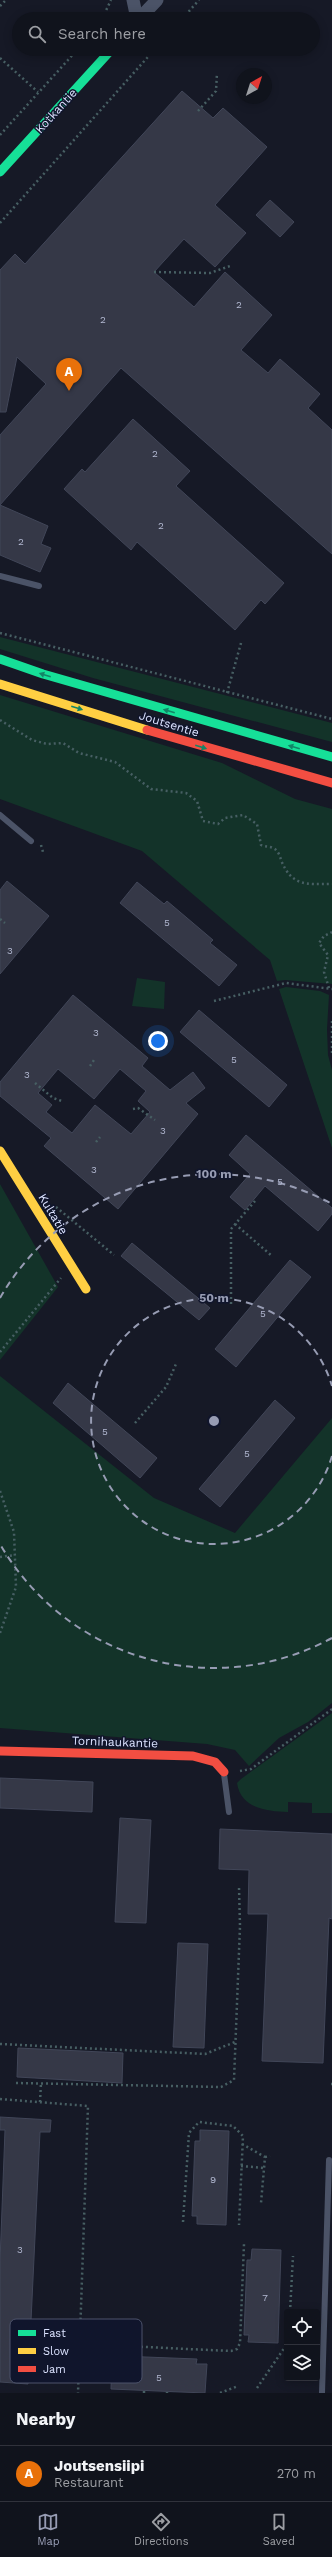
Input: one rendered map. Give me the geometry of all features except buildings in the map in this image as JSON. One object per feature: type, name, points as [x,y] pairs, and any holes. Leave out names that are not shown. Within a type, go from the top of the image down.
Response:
[{"type":"main road","name":"Kotkantie","points":[[0,172],[106,56]]},
{"type":"main road","name":"Joutsentie","points":[[0,659],[43,674],[332,757]]},
{"type":"main road","name":"Joutsentie","points":[[0,684],[221,753],[332,783]]},
{"type":"main road","name":"Kultatie","points":[[0,1151],[70,1267],[86,1289]]},
{"type":"main road","name":"Tornihaukantie","points":[[0,1751],[193,1756],[215,1762],[224,1772]]},
{"type":"street","points":[[133,0],[136,12]]},
{"type":"street","points":[[145,12],[157,0]]},
{"type":"lane","points":[[0,576],[39,586]]},
{"type":"lane","points":[[0,816],[31,841]]},
{"type":"lane","points":[[224,1772],[228,1812]]},
{"type":"lane","points":[[322,2393],[329,2160]]},
{"type":"path","points":[[0,6],[6,0]]},
{"type":"path","points":[[106,12],[111,2],[107,0]]},
{"type":"path","points":[[188,12],[199,0]]},
{"type":"path","points":[[0,135],[71,56]]},
{"type":"path","points":[[0,223],[149,56]]},
{"type":"path","points":[[0,58],[38,92]]},
{"type":"path","points":[[198,111],[216,91],[218,73]]},
{"type":"path","points":[[154,272],[210,273],[230,266]]},
{"type":"path","points":[[0,633],[332,719]]},
{"type":"path","points":[[227,693],[241,643]]},
{"type":"path","points":[[0,720],[32,740],[47,744],[63,743],[79,753],[115,762],[152,789],[186,793],[197,801],[203,821],[211,824],[218,824],[233,815],[243,815],[252,819],[257,824],[261,845],[273,848],[278,853],[285,870],[291,879],[299,882],[332,884]]},
{"type":"path","points":[[0,919],[5,924]]},
{"type":"path","points":[[214,1001],[286,983],[330,989],[324,972],[328,955],[319,943],[324,936],[332,932]]},
{"type":"path","points":[[332,1021],[332,1053]]},
{"type":"path","points":[[90,1066],[94,1060]]},
{"type":"path","points":[[35,1083],[53,1098],[62,1100]]},
{"type":"path","points":[[134,1109],[138,1108],[155,1120]]},
{"type":"path","points":[[96,1142],[100,1137]]},
{"type":"path","points":[[231,1304],[231,1229],[254,1201]]},
{"type":"path","points":[[53,1204],[114,1255]]},
{"type":"path","points":[[235,1224],[272,1256]]},
{"type":"path","points":[[0,1352],[70,1267]]},
{"type":"path","points":[[135,1424],[166,1387],[176,1364]]},
{"type":"path","points":[[0,1490],[14,1532],[16,1587],[0,1634]]},
{"type":"path","points":[[0,1558],[15,1555]]},
{"type":"path","points":[[224,1772],[251,1769],[332,1709]]},
{"type":"path","points":[[16,2083],[221,2088],[234,2080],[240,1926],[239,1887]]},
{"type":"path","points":[[0,2044],[205,2054],[235,2042]]},
{"type":"path","points":[[40,2102],[41,2083]]},
{"type":"path","points":[[0,2099],[88,2106],[82,2319]]},
{"type":"path","points":[[183,2222],[189,2133],[200,2122],[233,2126],[243,2136],[239,2225]]},
{"type":"path","points":[[242,2144],[265,2157],[270,2156]]},
{"type":"path","points":[[261,2203],[265,2157]]},
{"type":"path","points":[[241,2166],[264,2168]]},
{"type":"path","points":[[142,2347],[231,2351],[237,2349],[240,2343],[244,2244]]},
{"type":"path","points":[[290,2309],[293,2256]]},
{"type":"path","points":[[257,2388],[286,2345]]},
{"type":"path","points":[[78,2393],[79,2383]]},
{"type":"path","points":[[220,2393],[238,2386]]},
{"type":"green space","points":[[0,637],[332,723],[332,742],[93,678],[0,649]]},
{"type":"green space","points":[[0,695],[222,763],[295,799],[332,809],[332,984],[285,980],[277,981],[270,960],[142,851],[0,799]]},
{"type":"green space","points":[[137,978],[165,982],[164,1009],[132,1006]]},
{"type":"green space","points":[[286,987],[320,991],[329,995],[327,1029],[328,1055],[332,1070],[332,1148],[279,989]]},
{"type":"green space","points":[[0,1184],[58,1287],[0,1360]]},
{"type":"green space","points":[[0,1376],[154,1498],[235,1533],[332,1418],[332,1703],[308,1722],[279,1738],[249,1766],[235,1750],[207,1744],[0,1728]]},
{"type":"green space","points":[[332,1713],[332,1813],[312,1813],[312,1803],[288,1802],[288,1812],[272,1811],[256,1807],[249,1803],[239,1792],[237,1783]]},
{"type":"traffic: fast","points":[[0,172],[106,56]]},
{"type":"traffic: fast","points":[[0,659],[43,674],[332,757]]},
{"type":"traffic: slow","points":[[0,684],[147,730]]},
{"type":"traffic: slow","points":[[0,1151],[86,1289]]},
{"type":"traffic: jam","points":[[147,730],[332,783]]},
{"type":"traffic: jam","points":[[0,1751],[193,1756],[215,1762],[224,1772]]},
{"type":"place","name":"Joutsensiipi","points":[[69,391]]}]
